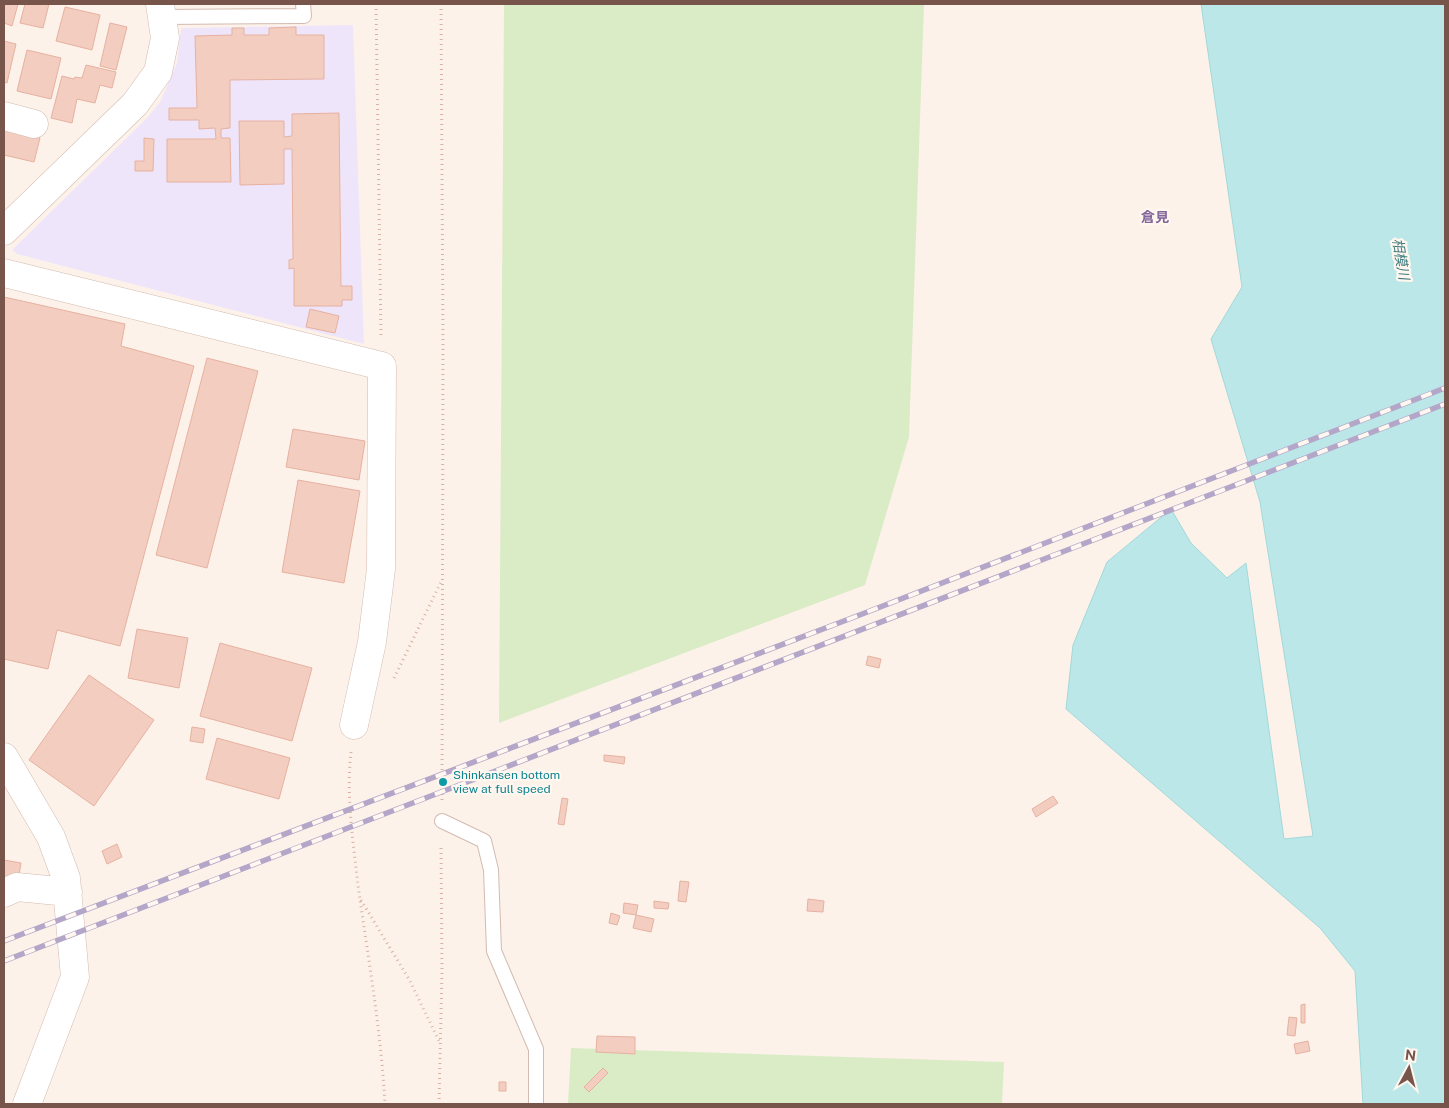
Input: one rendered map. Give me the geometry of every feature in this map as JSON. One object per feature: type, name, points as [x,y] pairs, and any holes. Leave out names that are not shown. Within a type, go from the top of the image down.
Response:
[{"type":"street","points":[[4,231],[141,96],[158,72],[165,38],[161,10]]},
{"type":"street","points":[[4,116],[34,124]]},
{"type":"street","points":[[4,273],[382,366],[381,569],[372,642],[354,725]]},
{"type":"street","points":[[4,757],[51,837],[66,878],[75,977],[27,1104]]},
{"type":"street","points":[[4,893],[17,887],[68,892]]},
{"type":"lane","points":[[161,10],[304,16],[303,4]]},
{"type":"lane","points":[[442,821],[484,841],[491,870],[494,951],[536,1049],[536,1104]]},
{"type":"path","points":[[376,4],[382,366]]},
{"type":"path","points":[[438,1104],[443,577],[441,4]]},
{"type":"path","points":[[393,681],[443,577]]},
{"type":"path","points":[[354,725],[349,791],[360,897],[382,1043],[386,1104]]},
{"type":"path","points":[[360,897],[410,981],[439,1041]]},
{"type":"shaded area","points":[[353,25],[364,344],[17,254],[12,250],[148,117],[160,102],[177,63],[181,28]]},
{"type":"green space","points":[[504,4],[924,4],[909,437],[865,585],[499,723]]},
{"type":"green space","points":[[571,1048],[1004,1062],[1002,1104],[568,1104]]},
{"type":"water","name":"相模川","points":[[1201,4],[1445,4],[1445,1104],[1363,1104],[1355,971],[1320,928],[1066,709],[1073,645],[1107,562],[1171,509],[1191,543],[1227,578],[1246,563],[1284,839],[1313,836],[1260,502],[1211,339],[1242,287]]},
{"type":"building","points":[[4,4],[18,4],[12,26],[4,23]]},
{"type":"building","points":[[25,4],[49,4],[43,28],[20,23]]},
{"type":"building","points":[[65,7],[100,15],[92,50],[56,41]]},
{"type":"building","points":[[110,23],[127,27],[116,70],[100,66]]},
{"type":"building","points":[[296,27],[296,35],[324,35],[324,79],[230,80],[230,128],[221,129],[221,138],[230,138],[231,182],[167,182],[167,139],[216,139],[215,128],[199,129],[199,120],[169,120],[169,108],[197,108],[195,36],[232,35],[232,28],[244,28],[244,35],[269,35],[269,28]]},
{"type":"building","points":[[4,41],[16,44],[7,83],[4,82]]},
{"type":"building","points":[[27,50],[61,58],[51,99],[17,91]]},
{"type":"building","points":[[86,65],[116,72],[112,88],[100,85],[95,103],[77,99],[72,123],[51,118],[62,76],[74,79],[75,77],[82,78]]},
{"type":"building","points":[[339,113],[341,286],[352,286],[352,300],[342,300],[342,306],[294,306],[294,268],[289,269],[289,260],[293,259],[292,149],[284,149],[284,184],[240,185],[239,121],[284,121],[284,137],[292,136],[292,114]]},
{"type":"building","points":[[4,130],[40,138],[34,162],[4,155]]},
{"type":"building","points":[[144,138],[154,139],[153,171],[135,171],[135,161],[144,161]]},
{"type":"building","points":[[4,297],[125,324],[121,346],[194,366],[120,646],[57,630],[48,669],[4,659]]},
{"type":"building","points":[[310,309],[339,316],[335,333],[306,327]]},
{"type":"building","points":[[207,358],[258,371],[207,568],[156,555]]},
{"type":"building","points":[[293,429],[365,441],[359,480],[286,467]]},
{"type":"building","points":[[298,480],[360,491],[344,583],[282,572]]},
{"type":"building","points":[[137,629],[188,638],[179,688],[128,678]]},
{"type":"building","points":[[220,643],[312,668],[292,741],[200,716]]},
{"type":"building","points":[[868,656],[881,659],[879,668],[866,665]]},
{"type":"building","points":[[89,675],[154,720],[94,806],[29,760]]},
{"type":"building","points":[[192,727],[205,729],[203,743],[190,741]]},
{"type":"building","points":[[217,738],[290,758],[279,799],[206,779]]},
{"type":"building","points":[[604,755],[625,757],[624,764],[604,761]]},
{"type":"building","points":[[1053,796],[1058,803],[1036,817],[1032,809]]},
{"type":"building","points":[[562,798],[568,799],[564,825],[558,824]]},
{"type":"building","points":[[117,844],[122,857],[107,864],[102,851]]},
{"type":"building","points":[[4,860],[21,863],[17,887],[4,885]]},
{"type":"building","points":[[680,881],[689,882],[686,902],[678,901]]},
{"type":"building","points":[[808,899],[824,901],[823,912],[807,911]]},
{"type":"building","points":[[654,901],[669,903],[668,909],[654,908]]},
{"type":"building","points":[[624,903],[638,905],[636,915],[623,913]]},
{"type":"building","points":[[611,913],[620,916],[617,925],[609,923]]},
{"type":"building","points":[[636,915],[654,919],[651,932],[633,928]]},
{"type":"building","points":[[1305,1004],[1305,1023],[1301,1023],[1301,1005]]},
{"type":"building","points":[[1289,1017],[1297,1018],[1295,1036],[1287,1035]]},
{"type":"building","points":[[597,1036],[635,1037],[635,1054],[596,1052]]},
{"type":"building","points":[[1308,1041],[1310,1051],[1296,1054],[1294,1044]]},
{"type":"building","points":[[603,1068],[608,1073],[589,1092],[584,1087]]},
{"type":"building","points":[[499,1082],[506,1082],[506,1091],[499,1091]]},
{"type":"railway","points":[[4,941],[857,616],[1445,388]]},
{"type":"railway","points":[[4,961],[1445,404]]},
{"type":"place","name":"Shinkansen bottom view at full speed","points":[[443,782]]},
{"type":"district","name":"倉見","points":[[1155,217]]}]
